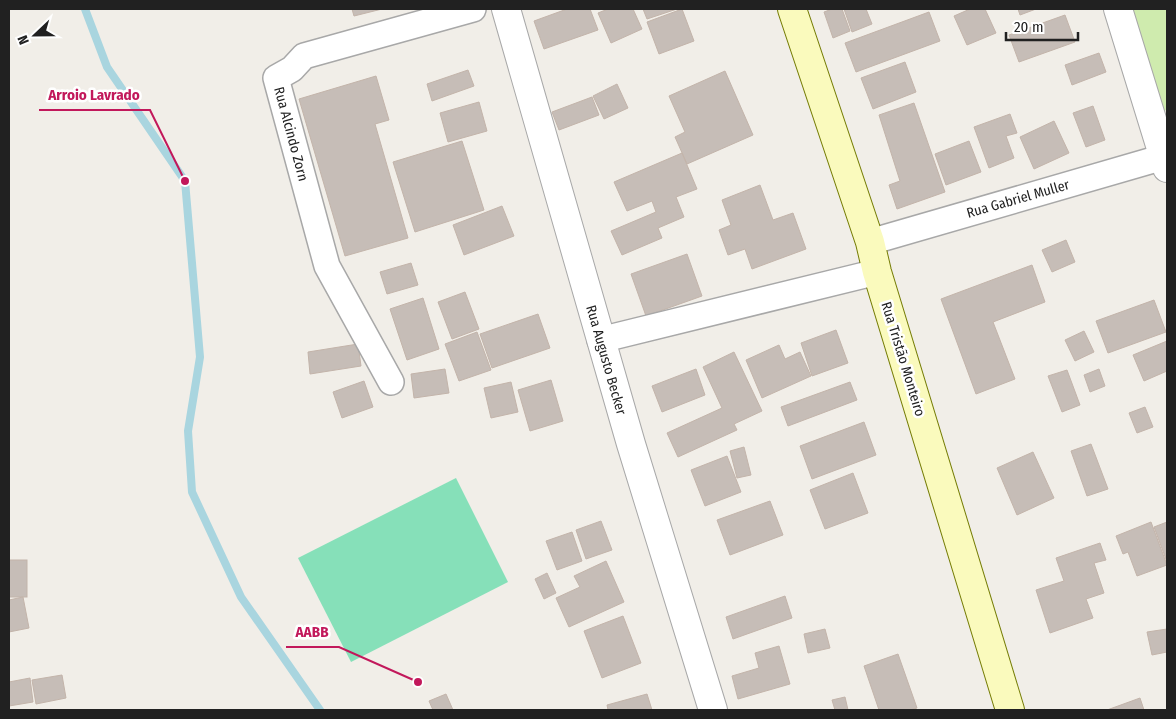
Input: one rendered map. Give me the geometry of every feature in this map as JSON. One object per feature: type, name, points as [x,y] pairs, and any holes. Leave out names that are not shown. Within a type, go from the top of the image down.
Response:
[{"type":"main road","name":"Rua Tristão Monteiro","points":[[792,9],[870,242],[877,272],[1010,710]]},
{"type":"street","name":"Rua Alcindo Zorn","points":[[391,382],[327,266],[276,78],[292,69],[304,56],[473,9]]},
{"type":"street","name":"Rua Augusto Becker","points":[[506,9],[600,340],[713,710]]},
{"type":"street","points":[[1118,9],[1166,160]]},
{"type":"street","name":"Rua Gabriel Muller","points":[[870,242],[1166,160]]},
{"type":"street","points":[[600,340],[877,272]]},
{"type":"green space","points":[[1128,9],[1167,9],[1167,110],[1161,111]]},
{"type":"green space","points":[[456,478],[508,582],[351,662],[298,558]]},
{"type":"building","points":[[352,9],[382,9],[354,16]]},
{"type":"building","points":[[567,9],[590,9],[598,30],[544,49],[534,21]]},
{"type":"building","points":[[608,9],[633,9],[642,29],[611,43],[598,13]]},
{"type":"building","points":[[643,9],[677,9],[647,19]]},
{"type":"building","points":[[682,9],[694,41],[659,54],[647,22]]},
{"type":"building","points":[[832,9],[842,9],[850,31],[833,38],[824,12]]},
{"type":"building","points":[[844,9],[866,9],[872,24],[852,32]]},
{"type":"building","points":[[970,9],[985,9],[996,33],[967,45],[954,16]]},
{"type":"building","points":[[1018,9],[1036,9],[1020,15]]},
{"type":"building","points":[[929,12],[940,41],[856,72],[845,43]]},
{"type":"building","points":[[1065,15],[1075,42],[1019,62],[1009,35]]},
{"type":"building","points":[[1099,53],[1106,72],[1072,85],[1065,65]]},
{"type":"building","points":[[905,62],[916,92],[873,109],[861,78]]},
{"type":"building","points":[[468,70],[474,86],[432,101],[427,84]]},
{"type":"building","points":[[725,71],[753,135],[687,164],[675,137],[685,132],[669,96]]},
{"type":"building","points":[[376,76],[389,120],[375,124],[408,238],[345,256],[299,99]]},
{"type":"building","points":[[617,84],[628,108],[604,119],[593,96]]},
{"type":"building","points":[[592,97],[599,115],[559,130],[552,112]]},
{"type":"building","points":[[479,102],[487,131],[448,142],[440,113]]},
{"type":"building","points":[[914,103],[945,192],[897,209],[889,185],[900,181],[879,115]]},
{"type":"building","points":[[1093,106],[1105,140],[1086,147],[1073,113]]},
{"type":"building","points":[[1010,114],[1017,133],[1006,136],[1014,158],[989,168],[974,127]]},
{"type":"building","points":[[1054,121],[1069,153],[1034,169],[1020,137]]},
{"type":"building","points":[[462,141],[484,210],[415,232],[393,162]]},
{"type":"building","points":[[969,141],[981,172],[946,185],[935,154]]},
{"type":"building","points":[[682,153],[697,189],[676,197],[684,217],[658,228],[662,238],[622,255],[611,231],[656,212],[652,201],[627,211],[614,182]]},
{"type":"building","points":[[760,185],[773,220],[793,213],[806,249],[752,269],[745,249],[728,255],[719,230],[731,225],[722,200]]},
{"type":"building","points":[[502,206],[514,236],[464,255],[453,225]]},
{"type":"building","points":[[1066,240],[1075,262],[1052,272],[1042,250]]},
{"type":"building","points":[[687,254],[702,296],[646,316],[631,274]]},
{"type":"building","points":[[411,263],[418,285],[387,294],[380,272]]},
{"type":"building","points":[[1032,265],[1045,302],[993,322],[1015,379],[976,394],[941,299]]},
{"type":"building","points":[[465,292],[479,329],[452,339],[438,302]]},
{"type":"building","points":[[423,298],[439,349],[407,360],[390,309]]},
{"type":"building","points":[[1154,300],[1166,332],[1108,353],[1096,321]]},
{"type":"building","points":[[538,314],[550,348],[492,368],[480,334]]},
{"type":"building","points":[[836,330],[848,363],[812,376],[801,343]]},
{"type":"building","points":[[1084,331],[1094,352],[1075,361],[1065,340]]},
{"type":"building","points":[[477,332],[491,370],[459,381],[445,344]]},
{"type":"building","points":[[1167,341],[1167,371],[1144,381],[1133,355]]},
{"type":"building","points":[[358,344],[361,366],[310,374],[308,352]]},
{"type":"building","points":[[779,345],[785,359],[800,352],[811,376],[762,398],[746,360]]},
{"type":"building","points":[[734,352],[762,411],[734,424],[737,430],[678,457],[667,433],[722,408],[703,367]]},
{"type":"building","points":[[445,369],[449,393],[414,398],[411,374]]},
{"type":"building","points":[[696,369],[705,395],[662,412],[652,386]]},
{"type":"building","points":[[1099,369],[1105,386],[1090,392],[1084,375]]},
{"type":"building","points":[[1067,370],[1080,405],[1062,412],[1048,376]]},
{"type":"building","points":[[551,380],[563,421],[530,431],[518,390]]},
{"type":"building","points":[[364,381],[373,407],[342,418],[333,392]]},
{"type":"building","points":[[511,382],[518,412],[491,418],[484,388]]},
{"type":"building","points":[[850,382],[857,400],[788,426],[781,407]]},
{"type":"building","points":[[1145,407],[1153,427],[1137,433],[1129,413]]},
{"type":"building","points":[[864,422],[876,455],[812,479],[800,446]]},
{"type":"building","points":[[1091,444],[1108,489],[1087,496],[1071,451]]},
{"type":"building","points":[[744,447],[751,475],[737,478],[730,451]]},
{"type":"building","points":[[1033,452],[1054,498],[1017,515],[997,468]]},
{"type":"building","points":[[727,456],[741,492],[705,506],[691,470]]},
{"type":"building","points":[[853,473],[868,513],[825,529],[810,490]]},
{"type":"building","points":[[770,501],[783,535],[730,555],[717,520]]},
{"type":"building","points":[[601,521],[612,550],[586,559],[576,530]]},
{"type":"building","points":[[1151,522],[1167,565],[1137,576],[1128,552],[1123,554],[1116,536]]},
{"type":"building","points":[[1167,522],[1167,562],[1154,527]]},
{"type":"building","points":[[572,532],[582,561],[557,570],[546,541]]},
{"type":"building","points":[[1100,543],[1106,560],[1094,563],[1104,593],[1086,599],[1093,618],[1050,633],[1036,590],[1064,581],[1056,558]]},
{"type":"building","points":[[9,560],[27,560],[27,597],[9,597]]},
{"type":"building","points":[[606,561],[624,602],[569,627],[556,598],[580,587],[574,576]]},
{"type":"building","points":[[547,573],[556,593],[544,599],[535,579]]},
{"type":"building","points":[[785,596],[792,618],[733,639],[726,617]]},
{"type":"building","points":[[23,597],[29,628],[9,632],[9,600]]},
{"type":"building","points":[[623,616],[641,663],[602,678],[584,631]]},
{"type":"building","points":[[825,629],[830,648],[808,653],[804,634]]},
{"type":"building","points":[[1167,629],[1167,652],[1152,655],[1147,632]]},
{"type":"building","points":[[779,646],[790,684],[738,699],[732,676],[759,668],[755,653]]},
{"type":"building","points":[[898,654],[917,708],[910,710],[879,710],[864,666]]},
{"type":"building","points":[[62,675],[66,698],[36,704],[32,680]]},
{"type":"building","points":[[30,678],[33,702],[9,706],[9,682]]},
{"type":"building","points":[[446,694],[453,710],[433,710],[429,701]]},
{"type":"building","points":[[647,694],[652,710],[608,710],[607,705]]},
{"type":"building","points":[[845,697],[848,710],[835,710],[832,700]]},
{"type":"building","points":[[1140,698],[1144,710],[1107,710]]},
{"type":"waterway","points":[[85,9],[107,67],[185,181],[200,357],[188,431],[192,492],[241,597],[320,710]]},
{"type":"place","name":"Arroio Lavrado","points":[[185,181]]},
{"type":"place","name":"AABB","points":[[418,682]]}]
